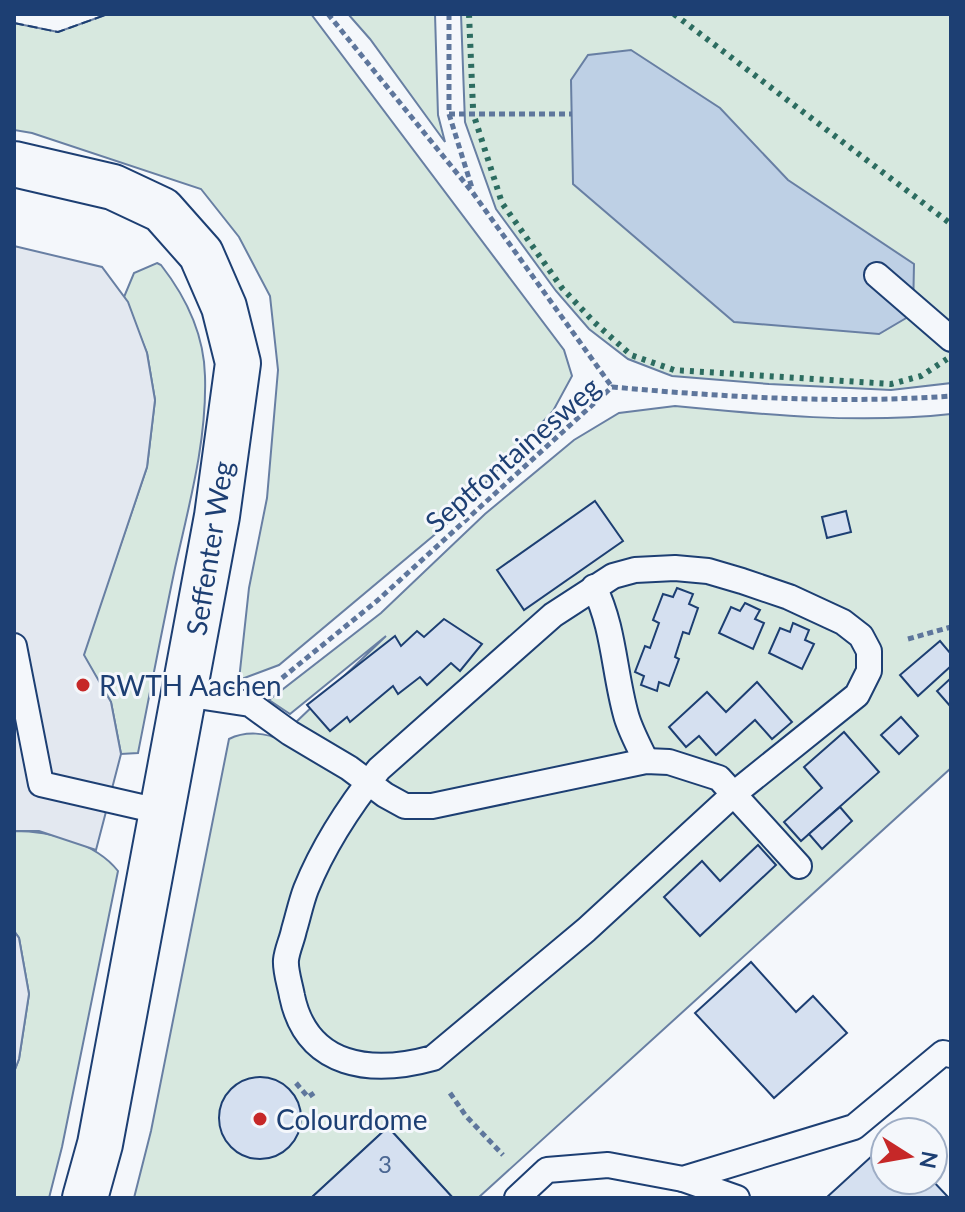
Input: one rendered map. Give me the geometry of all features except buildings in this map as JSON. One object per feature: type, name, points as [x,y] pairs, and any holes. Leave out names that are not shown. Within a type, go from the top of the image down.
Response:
[{"type":"street","name":"Seffenter Weg","points":[[14,164],[113,187],[162,210],[201,254],[224,307],[238,363],[217,516],[163,812],[100,1144],[85,1198]]},
{"type":"lane","points":[[877,275],[951,339]]},
{"type":"lane","points":[[675,568],[708,571],[789,597],[843,622],[861,636],[869,651],[869,671],[857,695],[735,793],[586,930],[433,1058],[384,1067],[352,1063],[330,1054],[309,1036],[294,1007],[285,961],[306,889],[332,838],[379,769],[553,615],[594,587],[613,576],[635,570],[675,568]]},
{"type":"lane","points":[[594,587],[612,643],[626,716],[646,761]]},
{"type":"lane","points":[[14,646],[41,784],[163,812]]},
{"type":"lane","points":[[184,694],[250,704],[405,806],[432,806],[646,761],[689,766],[719,778],[799,866]]},
{"type":"lane","points":[[683,1179],[854,1127],[943,1053],[951,1055]]},
{"type":"lane","points":[[517,1198],[547,1170],[608,1165],[683,1179],[737,1198]]},
{"type":"path","points":[[328,14],[473,193],[612,387]]},
{"type":"path","points":[[449,14],[449,114],[473,193]]},
{"type":"path","points":[[449,114],[572,114]]},
{"type":"path","name":"Septfontainesweg","points":[[250,704],[378,600],[612,387],[739,398],[889,401],[951,396]]},
{"type":"path","points":[[433,1058],[444,1085],[466,1116],[496,1146]]},
{"type":"shaded area","points":[[108,14],[311,14],[564,350],[572,376],[553,411],[445,526],[279,665],[239,680],[249,588],[267,498],[278,370],[270,296],[239,237],[201,189],[32,133],[14,130],[14,23],[58,32]]},
{"type":"shaded area","points":[[348,14],[435,14],[438,115],[445,142],[370,39]]},
{"type":"shaded area","points":[[461,14],[951,14],[951,383],[891,390],[769,384],[672,376],[628,359],[589,329],[556,291],[496,209],[465,122]]},
{"type":"shaded area","points":[[14,246],[102,267],[128,302],[147,353],[155,400],[147,467],[84,655],[111,702],[121,754],[96,850],[39,831],[14,831]]},
{"type":"shaded area","points":[[157,263],[178,290],[197,331],[204,360],[205,400],[196,473],[138,753],[121,754],[111,702],[83,655],[147,467],[155,400],[147,353],[124,297],[134,273]]},
{"type":"shaded area","points":[[675,406],[848,418],[951,414],[951,768],[478,1198],[453,1198],[388,1127],[311,1198],[134,1198],[151,1131],[229,739],[256,734],[281,741],[293,725],[386,636],[290,714],[269,700],[381,613],[485,514],[574,440],[619,413]]},
{"type":"shaded area","points":[[14,831],[71,840],[97,853],[118,871],[49,1198],[14,1198],[14,1072],[19,1059],[29,994],[19,938],[14,931]]},
{"type":"shaded area","points":[[14,931],[19,938],[29,994],[19,1059],[14,1072]]},
{"type":"water","points":[[631,50],[720,108],[788,180],[914,264],[913,314],[879,334],[734,322],[573,184],[571,80],[588,55]]},
{"type":"hedge","points":[[469,14],[473,108]]},
{"type":"hedge","points":[[674,14],[951,224]]},
{"type":"hedge","points":[[475,119],[502,203],[562,288],[631,355],[674,370],[891,384],[921,376],[947,359]]},
{"type":"fence","points":[[14,23],[58,32],[108,14]]},
{"type":"place","name":"RWTH Aachen","points":[[83,685]]},
{"type":"place","name":"Colourdome","points":[[260,1119]]}]
